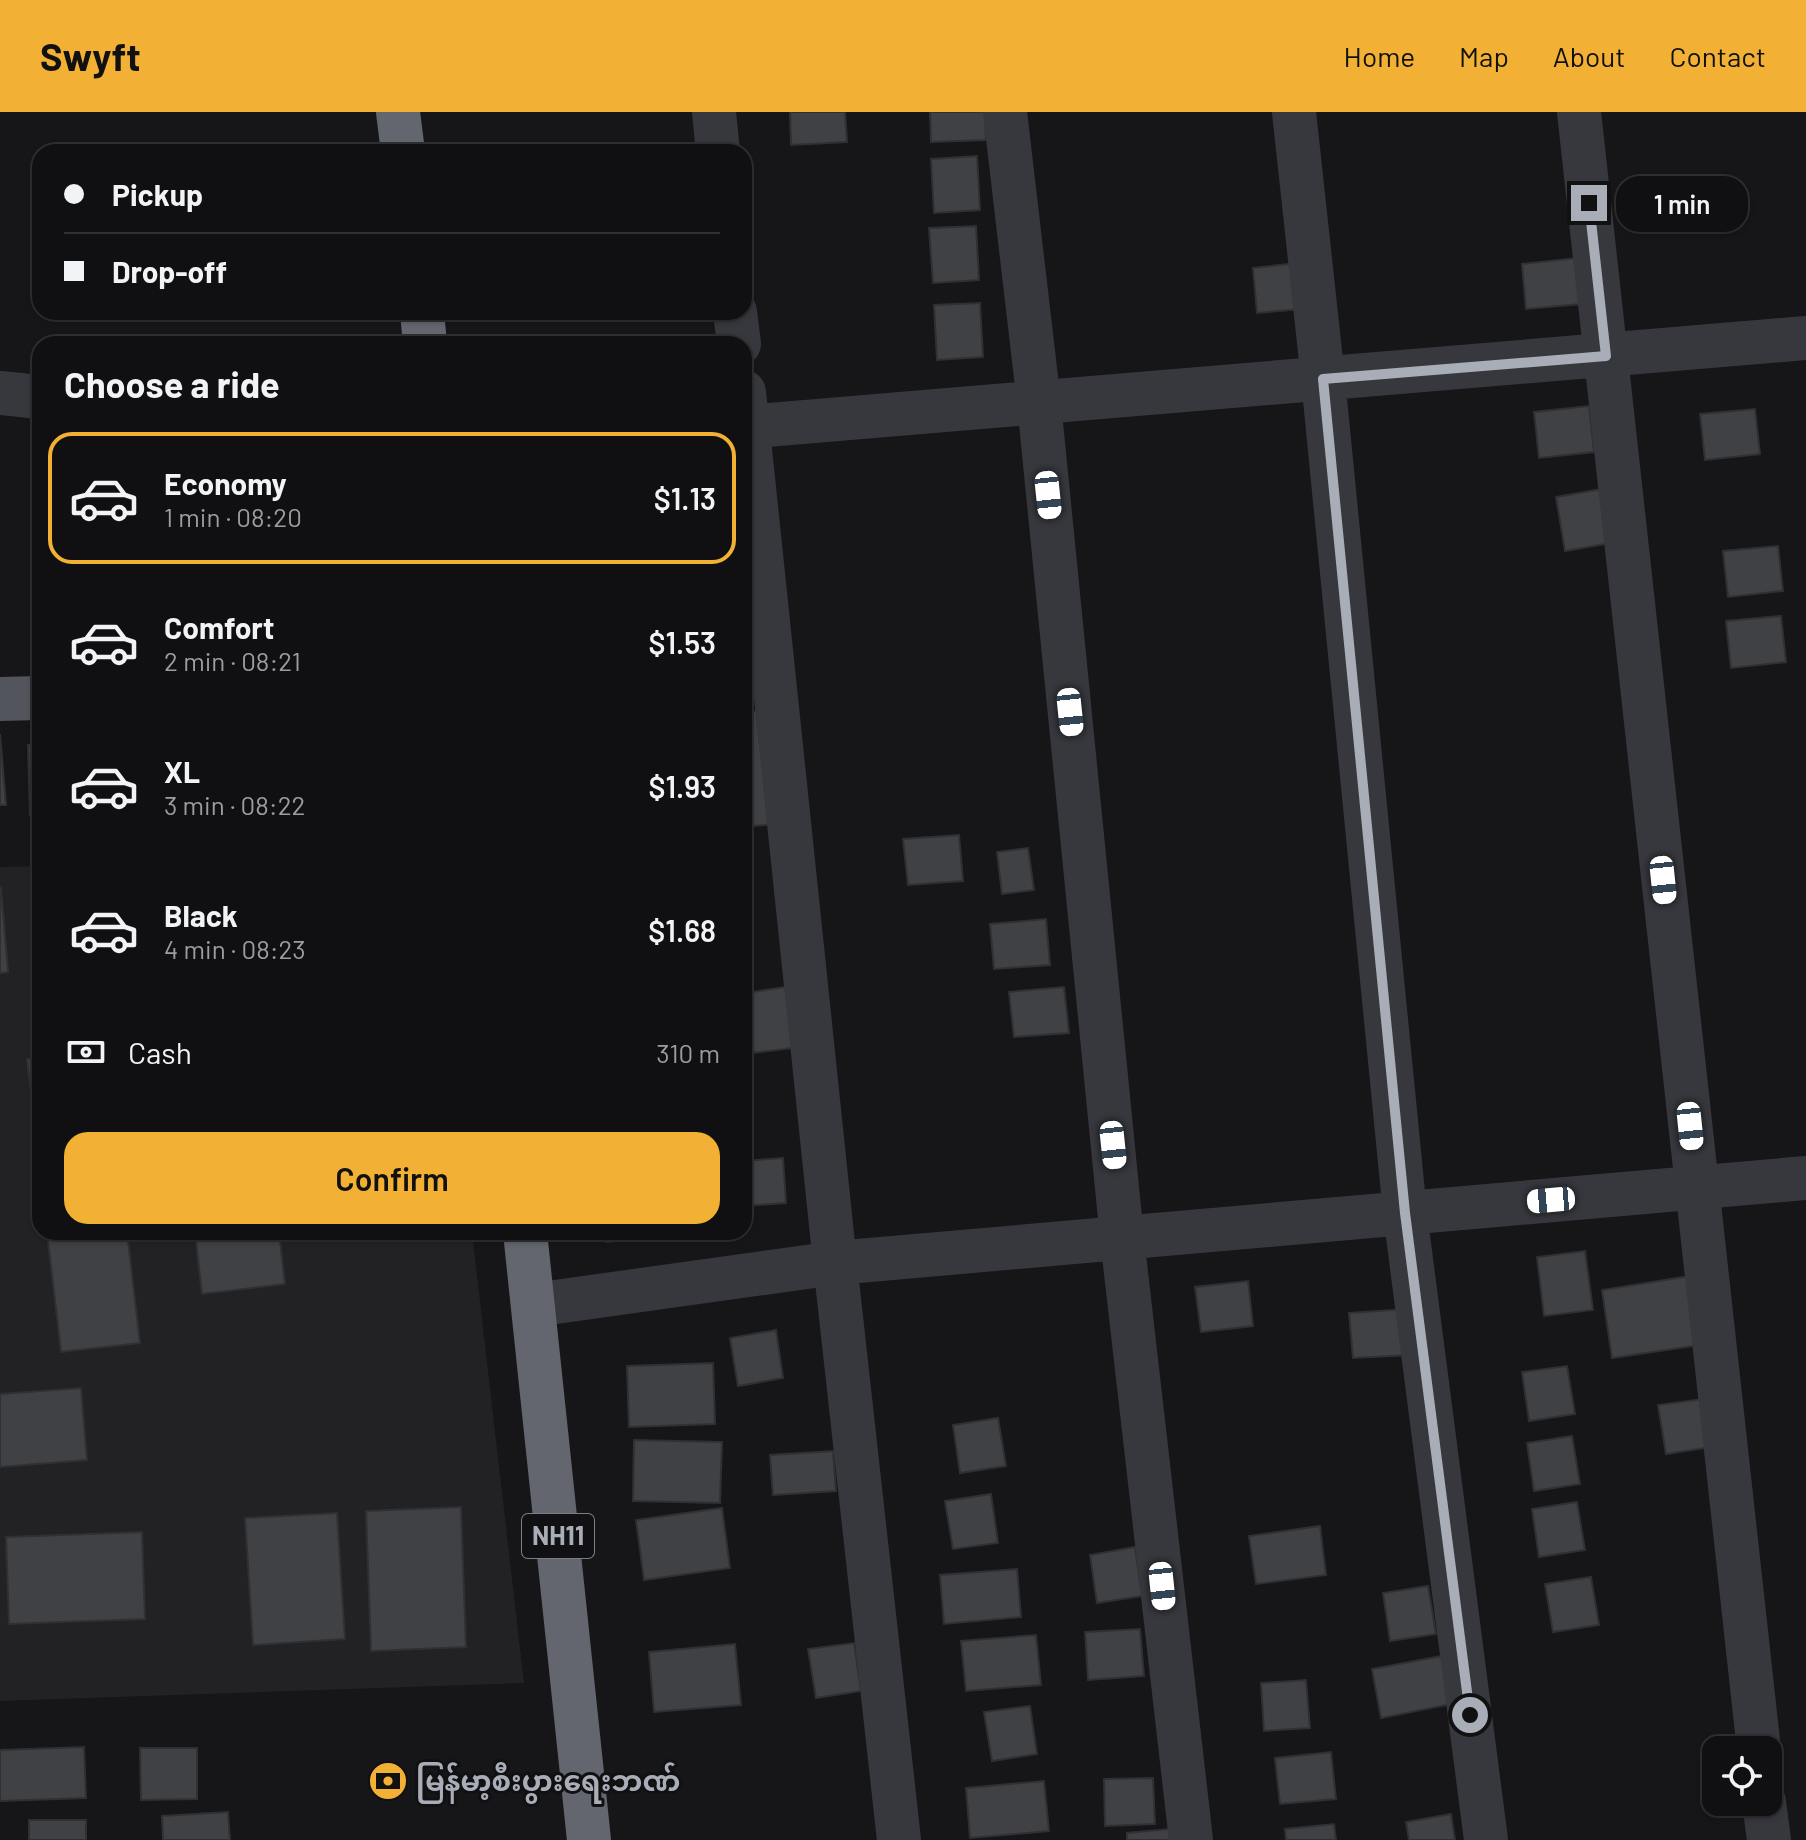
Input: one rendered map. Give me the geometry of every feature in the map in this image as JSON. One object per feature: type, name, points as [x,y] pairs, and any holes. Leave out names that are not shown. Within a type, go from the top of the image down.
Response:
[{"type":"highway","points":[[398,112],[402,144]]},
{"type":"highway","name":"NH11","points":[[526,1240],[589,1840]]},
{"type":"main road","points":[[0,699],[32,698]]},
{"type":"street","points":[[714,112],[717,144]]},
{"type":"street","points":[[1005,112],[1039,403],[1122,1238],[1191,1840]]},
{"type":"street","points":[[1294,112],[1405,1213],[1486,1840]]},
{"type":"street","points":[[1579,112],[1757,1736]]},
{"type":"street","points":[[752,415],[1039,403],[1806,338]]},
{"type":"street","points":[[0,393],[32,396]]},
{"type":"street","points":[[752,481],[899,1840]]},
{"type":"street","points":[[534,1305],[835,1263],[1806,1178]]},
{"type":"street","points":[[1766,1816],[1769,1840]]},
{"type":"shaded area","points":[[32,866],[32,1240],[473,1240],[524,1683],[0,1701],[0,867]]},
{"type":"building","points":[[790,112],[845,112],[847,142],[791,145]]},
{"type":"building","points":[[930,112],[985,112],[986,140],[931,142]]},
{"type":"building","points":[[977,156],[980,210],[934,213],[931,159]]},
{"type":"building","points":[[976,226],[979,280],[933,283],[929,228]]},
{"type":"building","points":[[1577,258],[1581,304],[1526,309],[1522,264]]},
{"type":"building","points":[[1307,262],[1312,308],[1257,313],[1253,268]]},
{"type":"building","points":[[980,303],[983,357],[937,360],[934,305]]},
{"type":"building","points":[[1589,406],[1594,452],[1539,458],[1534,412]]},
{"type":"building","points":[[1755,409],[1760,454],[1705,460],[1700,414]]},
{"type":"building","points":[[1602,489],[1611,543],[1565,551],[1556,497]]},
{"type":"building","points":[[1778,546],[1783,591],[1728,597],[1723,551]]},
{"type":"building","points":[[1781,616],[1786,662],[1731,668],[1726,621]]},
{"type":"building","points":[[773,710],[783,823],[752,826],[752,711]]},
{"type":"building","points":[[0,734],[6,805],[0,805]]},
{"type":"building","points":[[28,745],[32,745],[32,815]]},
{"type":"building","points":[[959,835],[963,881],[908,885],[903,839]]},
{"type":"building","points":[[1028,848],[1034,890],[1002,894],[997,852]]},
{"type":"building","points":[[0,889],[8,972],[0,973]]},
{"type":"building","points":[[1046,919],[1050,965],[994,969],[990,924]]},
{"type":"building","points":[[793,986],[801,1047],[752,1053],[752,992]]},
{"type":"building","points":[[1064,987],[1069,1033],[1014,1037],[1009,992]]},
{"type":"building","points":[[27,1059],[32,1059],[32,1102]]},
{"type":"building","points":[[783,1158],[786,1203],[752,1205],[752,1160]]},
{"type":"building","points":[[48,1240],[128,1240],[140,1343],[61,1352]]},
{"type":"building","points":[[196,1240],[280,1240],[285,1284],[202,1294]]},
{"type":"building","points":[[1585,1251],[1593,1310],[1544,1316],[1537,1257]]},
{"type":"building","points":[[1690,1276],[1700,1345],[1612,1358],[1602,1290]]},
{"type":"building","points":[[1248,1281],[1253,1326],[1201,1332],[1195,1287]]},
{"type":"building","points":[[1407,1309],[1410,1355],[1353,1358],[1349,1313]]},
{"type":"building","points":[[776,1330],[783,1378],[738,1386],[730,1338]]},
{"type":"building","points":[[713,1363],[715,1424],[629,1427],[627,1366]]},
{"type":"building","points":[[1567,1366],[1575,1414],[1529,1421],[1522,1372]]},
{"type":"building","points":[[81,1388],[87,1460],[0,1467],[0,1394]]},
{"type":"building","points":[[1717,1397],[1724,1445],[1666,1454],[1658,1405]]},
{"type":"building","points":[[998,1418],[1006,1466],[960,1473],[953,1425]]},
{"type":"building","points":[[1572,1436],[1580,1484],[1534,1491],[1527,1443]]},
{"type":"building","points":[[634,1440],[722,1442],[720,1503],[633,1501]]},
{"type":"building","points":[[833,1451],[836,1491],[773,1495],[770,1455]]},
{"type":"building","points":[[991,1494],[998,1543],[953,1549],[945,1501]]},
{"type":"building","points":[[1577,1502],[1585,1550],[1539,1557],[1532,1509]]},
{"type":"building","points":[[461,1507],[466,1647],[371,1651],[366,1511]]},
{"type":"building","points":[[722,1508],[730,1568],[644,1580],[636,1520]]},
{"type":"building","points":[[337,1513],[345,1639],[253,1645],[245,1518]]},
{"type":"building","points":[[1320,1526],[1326,1575],[1256,1584],[1249,1536]]},
{"type":"building","points":[[142,1532],[145,1619],[9,1624],[6,1537]]},
{"type":"building","points":[[1135,1547],[1142,1596],[1097,1603],[1090,1555]]},
{"type":"building","points":[[1017,1569],[1021,1617],[944,1624],[940,1575]]},
{"type":"building","points":[[1591,1577],[1599,1625],[1553,1632],[1545,1584]]},
{"type":"building","points":[[1428,1586],[1436,1634],[1390,1641],[1383,1593]]},
{"type":"building","points":[[1140,1629],[1144,1676],[1088,1680],[1085,1632]]},
{"type":"building","points":[[1036,1635],[1041,1685],[966,1691],[961,1641]]},
{"type":"building","points":[[854,1643],[861,1691],[816,1698],[808,1649]]},
{"type":"building","points":[[735,1644],[741,1705],[654,1712],[649,1652]]},
{"type":"building","points":[[1447,1655],[1456,1703],[1381,1718],[1372,1669]]},
{"type":"building","points":[[1306,1680],[1310,1728],[1264,1731],[1261,1683]]},
{"type":"building","points":[[1030,1706],[1037,1754],[992,1761],[984,1712]]},
{"type":"building","points":[[84,1747],[86,1798],[0,1801],[0,1750]]},
{"type":"building","points":[[140,1748],[197,1748],[197,1799],[141,1800]]},
{"type":"building","points":[[1331,1752],[1336,1799],[1280,1804],[1275,1758]]},
{"type":"building","points":[[1153,1778],[1155,1824],[1105,1826],[1104,1779]]},
{"type":"building","points":[[1044,1781],[1049,1831],[970,1838],[966,1788]]},
{"type":"building","points":[[228,1812],[230,1840],[163,1840],[162,1816]]},
{"type":"building","points":[[1451,1814],[1455,1840],[1409,1840],[1406,1822]]},
{"type":"building","points":[[29,1820],[86,1820],[86,1840],[29,1840]]},
{"type":"building","points":[[1334,1824],[1336,1840],[1286,1840],[1285,1829]]},
{"type":"building","points":[[1169,1829],[1170,1840],[1127,1840],[1127,1833]]},
{"type":"place","name":"မြန်မာ့စီးပွားရေးဘဏ်","points":[[388,1781]]},
{"type":"route","points":[[1470,1715],[1405,1213],[1323,379],[1606,356],[1589,203]]}]
